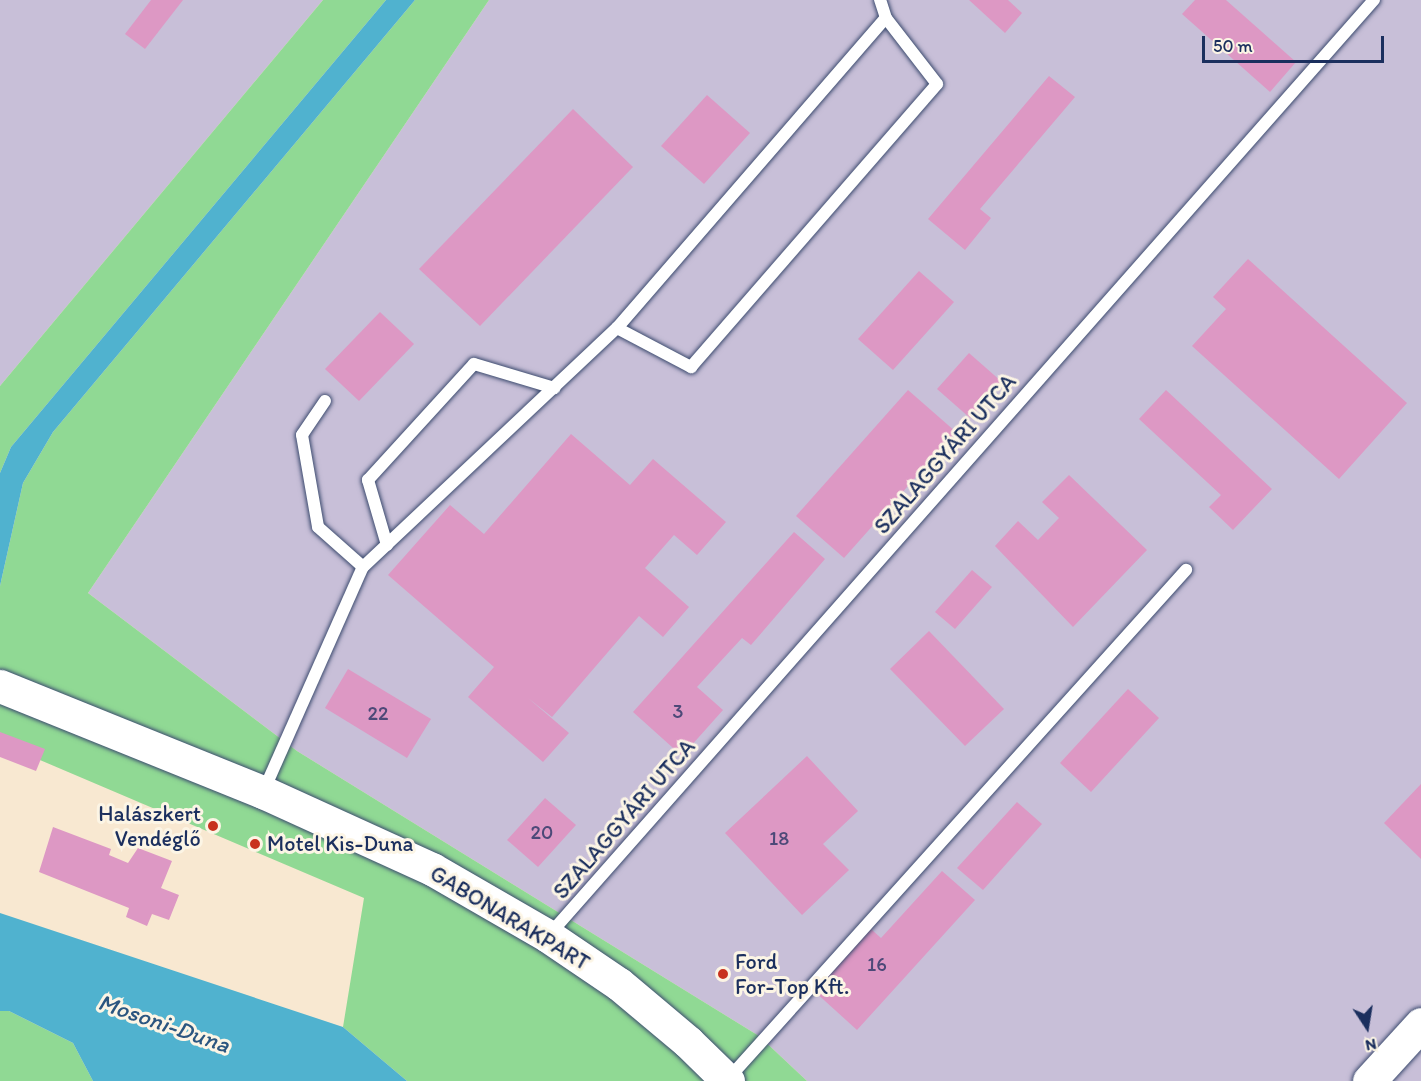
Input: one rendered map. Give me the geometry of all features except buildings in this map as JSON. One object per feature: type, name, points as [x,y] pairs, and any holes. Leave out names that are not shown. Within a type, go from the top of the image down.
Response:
[{"type":"main road","name":"GABONARAKPART","points":[[0,686],[263,792],[432,869],[548,936],[619,984],[688,1042],[728,1080]]},
{"type":"main road","points":[[1369,1081],[1421,1024]]},
{"type":"lane","points":[[617,328],[691,367],[937,84],[886,18],[880,0]]},
{"type":"lane","name":"SZALAGGYÁRI UTCA","points":[[548,936],[1374,0]]},
{"type":"lane","points":[[263,792],[363,567],[617,328],[886,18]]},
{"type":"lane","points":[[387,545],[368,480],[474,364],[554,388]]},
{"type":"lane","points":[[325,402],[302,435],[318,527],[363,567]]},
{"type":"lane","points":[[728,1080],[1186,570]]},
{"type":"shaded area","points":[[0,0],[323,0],[0,386]]},
{"type":"shaded area","points":[[489,0],[1421,0],[1421,1081],[807,1081],[759,1036],[297,751],[88,593]]},
{"type":"green space","points":[[323,0],[386,0],[11,447],[0,473],[0,386]]},
{"type":"green space","points":[[415,0],[489,0],[88,593],[297,751],[759,1036],[807,1081],[407,1081],[343,1027],[364,898],[0,743],[0,586],[23,483],[53,432]]},
{"type":"green space","points":[[0,1011],[9,1011],[73,1043],[93,1081],[0,1081]]},
{"type":"water","points":[[386,0],[415,0],[53,432],[23,483],[0,586],[0,473],[11,447]]},
{"type":"water","name":"Mosoni-Duna","points":[[0,913],[343,1027],[407,1081],[93,1081],[73,1043],[9,1011],[0,1011]]},
{"type":"place","name":"Halászkert Vendéglő","points":[[213,826]]},
{"type":"place","name":"Motel Kis-Duna","points":[[255,844]]},
{"type":"place","name":"Ford For-Top Kft.","points":[[723,974]]}]
